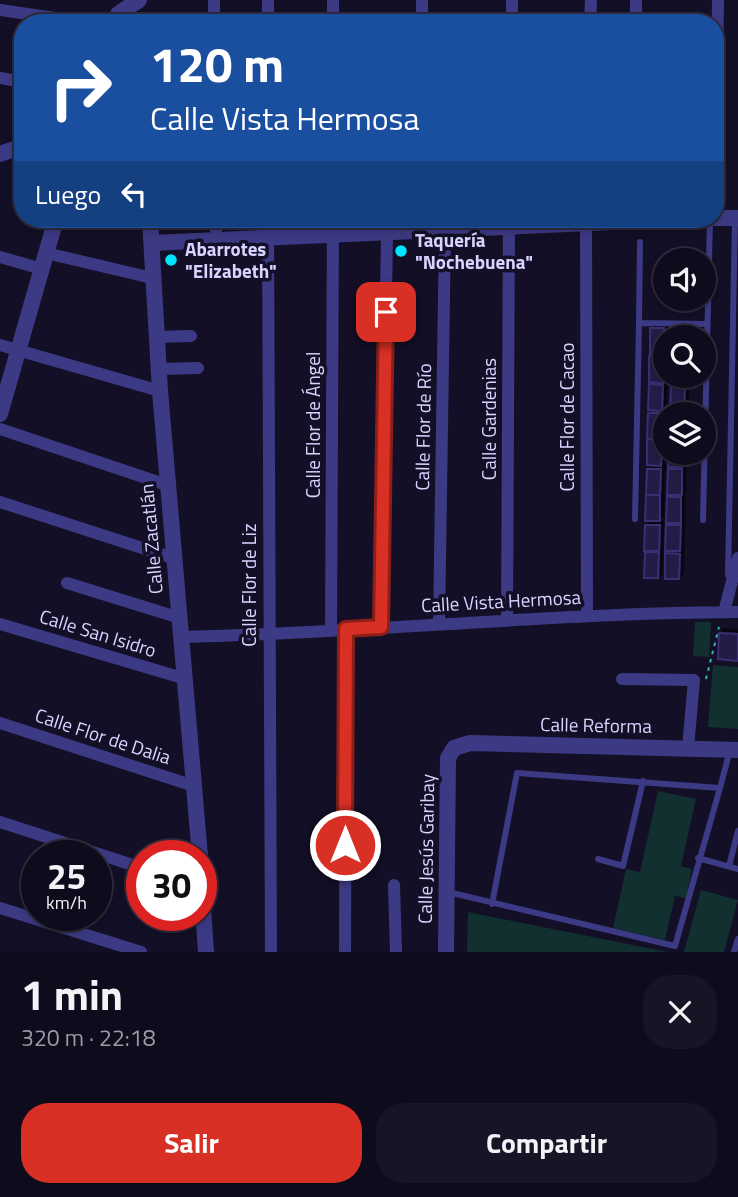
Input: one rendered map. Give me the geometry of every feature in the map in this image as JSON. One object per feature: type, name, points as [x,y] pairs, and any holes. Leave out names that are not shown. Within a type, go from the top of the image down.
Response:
[{"type":"street","points":[[118,14],[134,1]]},
{"type":"street","points":[[0,10],[27,14]]},
{"type":"street","points":[[0,414],[53,228]]},
{"type":"street","name":"Calle Zacatlán","points":[[151,228],[167,485],[199,840]]},
{"type":"street","points":[[216,228],[216,239]]},
{"type":"street","name":"Calle Flor de Liz","points":[[268,228],[271,952]]},
{"type":"street","points":[[152,243],[268,237],[321,228]]},
{"type":"street","name":"Calle Flor de Ángel","points":[[331,631],[333,228]]},
{"type":"street","points":[[348,228],[387,233],[407,228]]},
{"type":"street","points":[[432,228],[445,231],[469,228]]},
{"type":"street","name":"Calle Gardenias","points":[[507,620],[509,228]]},
{"type":"street","name":"Calle Flor de Cacao","points":[[586,228],[587,616]]},
{"type":"street","name":"Calle Flor de Río","points":[[439,624],[445,231]]},
{"type":"street","points":[[381,627],[387,233]]},
{"type":"street","points":[[0,257],[152,278]]},
{"type":"street","points":[[156,337],[191,336]]},
{"type":"street","points":[[0,345],[160,391]]},
{"type":"street","points":[[159,369],[198,368]]},
{"type":"street","points":[[0,429],[167,485]]},
{"type":"street","points":[[0,502],[173,558]]},
{"type":"street","points":[[724,612],[738,558]]},
{"type":"street","points":[[66,583],[180,618]]},
{"type":"street","name":"Calle Vista Hermosa","points":[[182,637],[268,635],[587,616],[738,612]]},
{"type":"street","name":"Calle San Isidro","points":[[0,624],[186,679]]},
{"type":"street","points":[[345,952],[346,629]]},
{"type":"street","points":[[622,679],[694,680],[688,748]]},
{"type":"street","name":"Calle Flor de Dalia","points":[[0,723],[194,786]]},
{"type":"street","name":"Calle Reforma","points":[[454,748],[470,743],[734,750]]},
{"type":"street","name":"Calle Jesús Garibay","points":[[446,952],[448,758],[454,748]]},
{"type":"street","points":[[0,822],[126,863]]},
{"type":"street","points":[[394,885],[396,952]]},
{"type":"street","points":[[0,908],[141,952]]},
{"type":"street","points":[[205,931],[206,952]]},
{"type":"lane","points":[[728,595],[737,218]]},
{"type":"lane","points":[[703,520],[710,228]]},
{"type":"lane","points":[[635,519],[640,242]]},
{"type":"lane","points":[[639,323],[707,324]]},
{"type":"lane","points":[[447,892],[675,946],[698,858],[734,750]]},
{"type":"lane","points":[[492,904],[517,774],[720,788]]},
{"type":"lane","points":[[598,859],[623,866],[643,781]]},
{"type":"lane","points":[[729,866],[738,831]]},
{"type":"lane","points":[[698,858],[738,869]]},
{"type":"lane","points":[[734,952],[738,939]]},
{"type":"green space","points":[[695,622],[711,622],[709,657],[693,656]]},
{"type":"green space","points":[[713,665],[738,667],[738,729],[708,727]]},
{"type":"green space","points":[[658,791],[696,799],[681,866],[692,869],[686,898],[675,896],[665,940],[613,928],[626,869],[640,872]]},
{"type":"green space","points":[[701,890],[738,900],[724,952],[684,952]]},
{"type":"green space","points":[[468,912],[668,952],[467,952]]},
{"type":"building","points":[[650,328],[653,328],[653,354],[650,354]]},
{"type":"building","points":[[649,356],[653,356],[653,382],[649,382]]},
{"type":"building","points":[[649,384],[653,384],[653,388],[663,388],[662,402],[653,402],[653,410],[648,410]]},
{"type":"building","points":[[671,388],[685,388],[684,402],[670,402]]},
{"type":"building","points":[[648,413],[653,413],[653,439],[647,439]]},
{"type":"building","points":[[647,439],[653,439],[653,465],[661,466],[647,465]]},
{"type":"building","points":[[647,469],[661,469],[660,495],[646,495]]},
{"type":"building","points":[[668,469],[682,469],[682,495],[667,495]]},
{"type":"building","points":[[646,495],[660,495],[660,521],[645,521]]},
{"type":"building","points":[[667,497],[681,497],[681,523],[666,523]]},
{"type":"building","points":[[645,525],[660,525],[659,551],[644,551]]},
{"type":"building","points":[[666,525],[681,525],[680,551],[665,551]]},
{"type":"building","points":[[645,552],[659,552],[658,578],[644,578]]},
{"type":"building","points":[[665,553],[680,554],[679,579],[665,579]]},
{"type":"building","points":[[719,633],[738,634],[738,661],[718,659]]},
{"type":"place","name":"Taquería \"Nochebuena\"","points":[[401,251]]},
{"type":"place","name":"Abarrotes \"Elizabeth\"","points":[[171,260]]},
{"type":"route","points":[[345,845],[346,629],[381,627],[386,312]]}]
